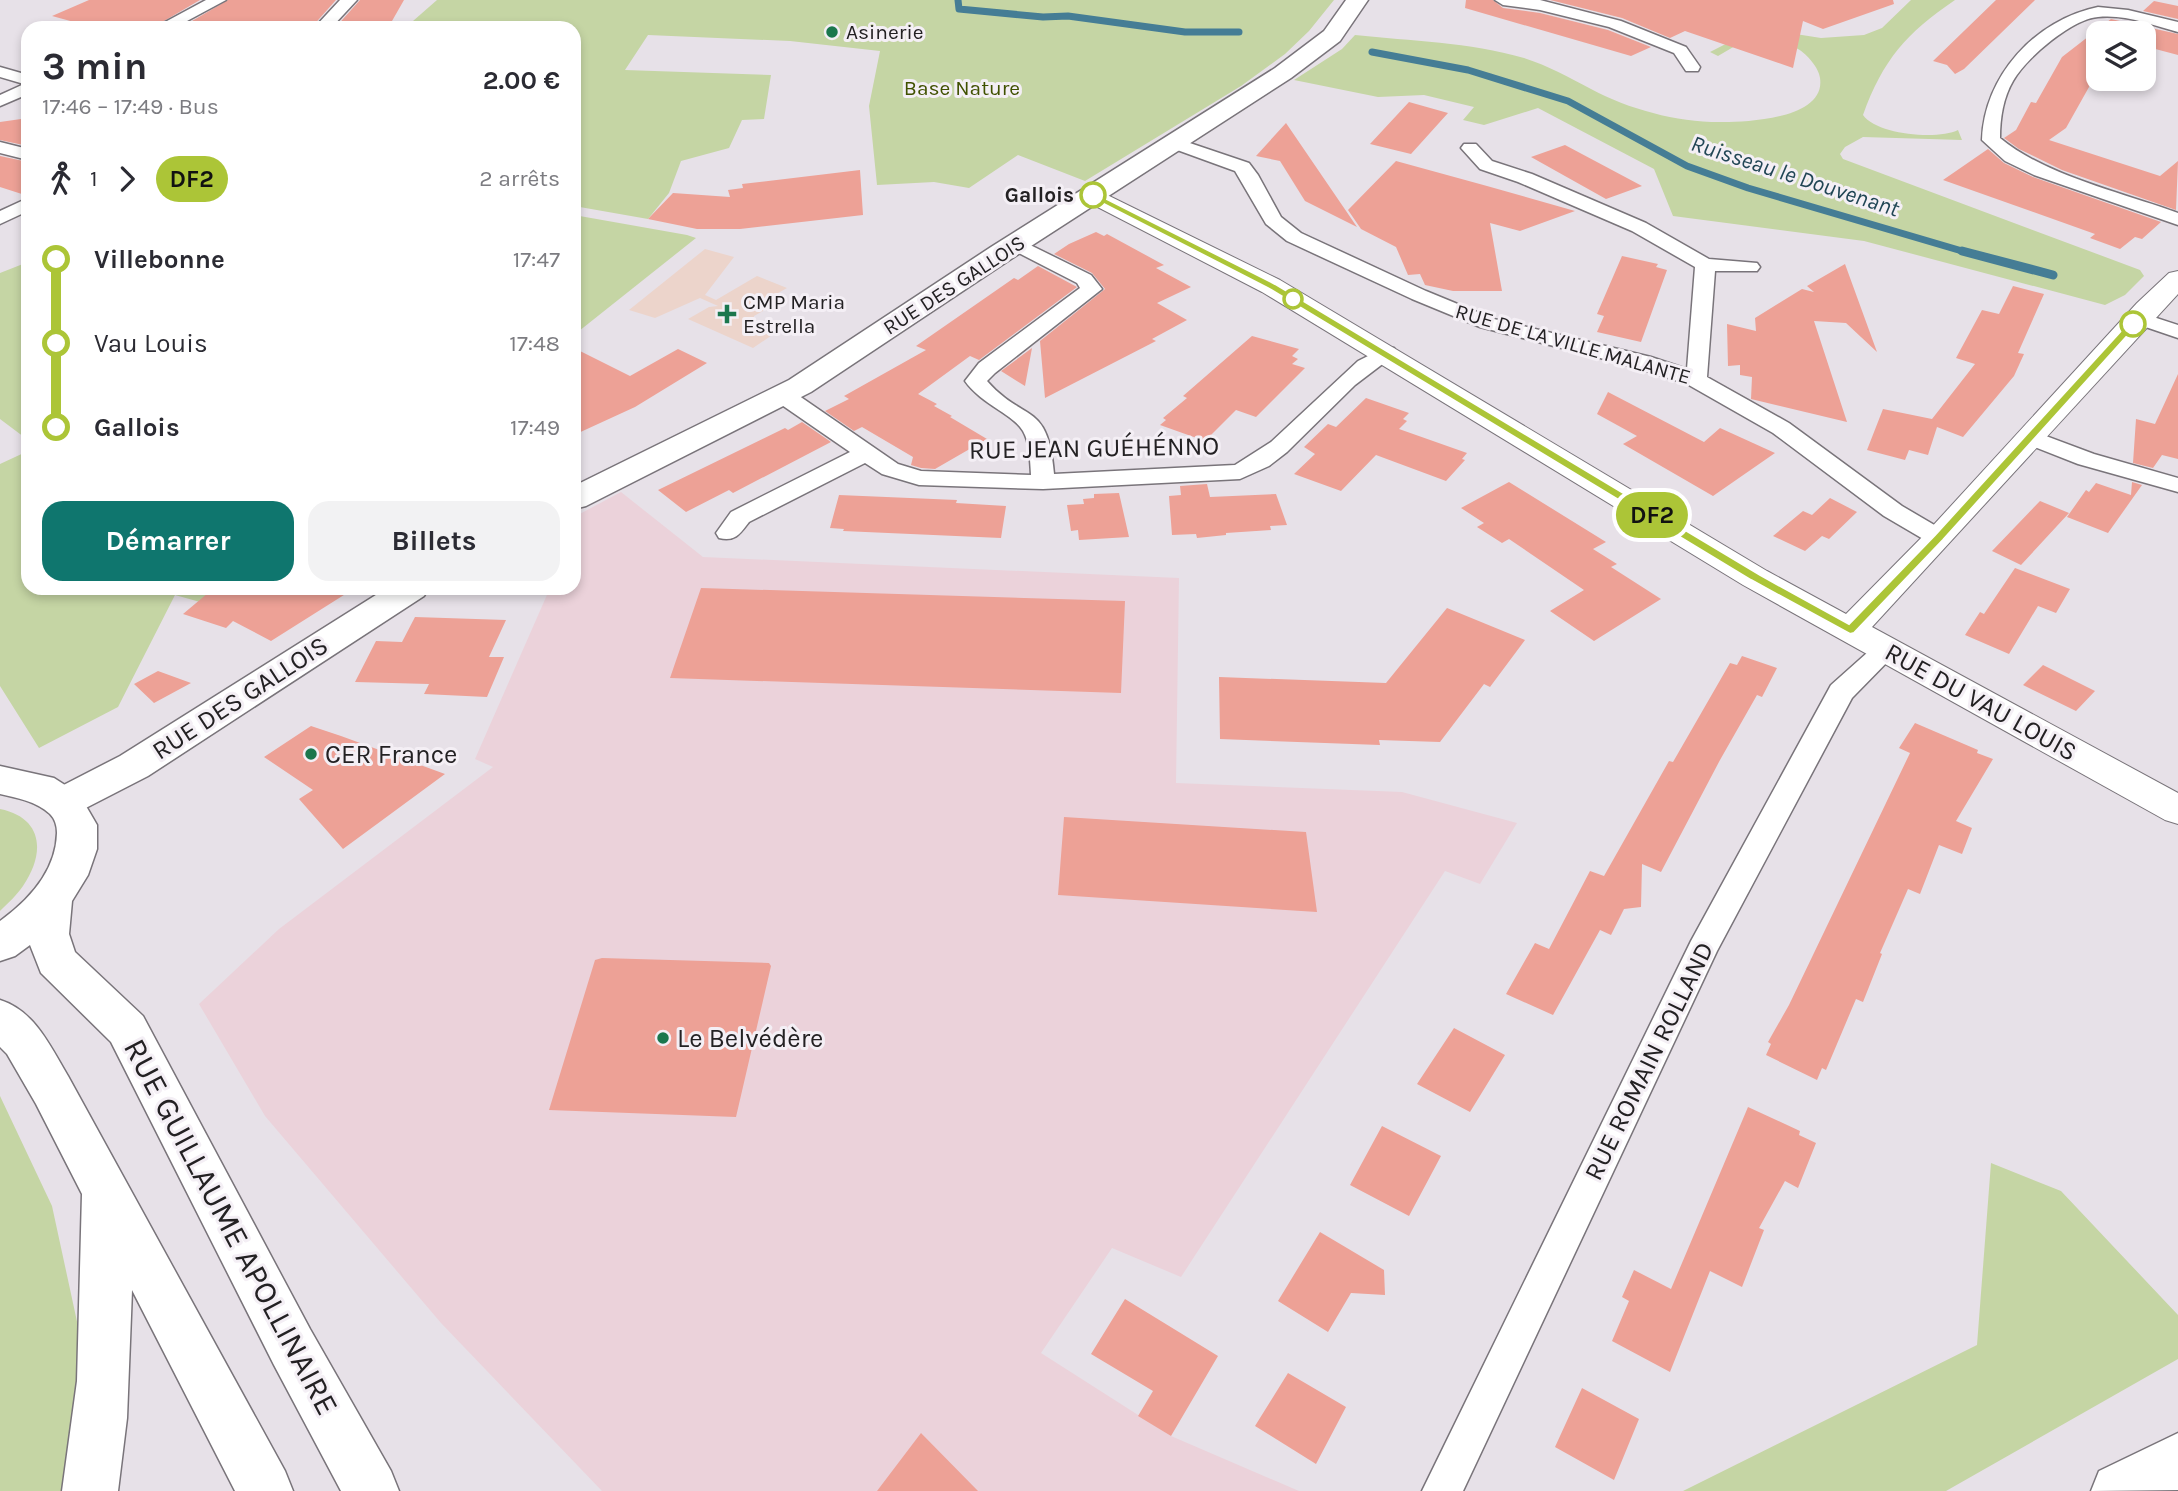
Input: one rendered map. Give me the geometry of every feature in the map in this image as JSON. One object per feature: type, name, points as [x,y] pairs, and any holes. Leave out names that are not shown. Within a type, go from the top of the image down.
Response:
[{"type":"main road","name":"RUE DES GALLOIS","points":[[581,496],[784,396],[1320,46],[1332,36],[1357,0]]},
{"type":"main road","name":"RUE DES GALLOIS","points":[[64,802],[134,765],[401,595]]},
{"type":"main road","points":[[0,780],[22,782],[46,790],[64,802],[77,822],[79,846],[70,873],[51,901],[0,944]]},
{"type":"main road","name":"RUE GUILLAUME APOLLINAIRE","points":[[51,901],[48,934],[56,961],[127,1028],[292,1347],[371,1491]]},
{"type":"main road","points":[[0,1018],[23,1041],[106,1190],[265,1491]]},
{"type":"main road","points":[[90,1491],[101,1438],[106,1325],[106,1190]]},
{"type":"main road","points":[[2119,1491],[2178,1460]]},
{"type":"street","points":[[176,21],[218,0]]},
{"type":"street","points":[[329,21],[349,0]]},
{"type":"street","points":[[1503,0],[1540,5],[1615,24],[1681,50],[1692,67]]},
{"type":"street","points":[[2178,27],[2132,15],[2098,12],[2077,16],[2047,38],[2009,74],[1992,117],[1991,140],[2011,157],[2041,171],[2178,219]]},
{"type":"street","points":[[0,72],[21,78]]},
{"type":"street","points":[[0,101],[21,91]]},
{"type":"street","name":"RUE DE LA VILLE MALANTE","points":[[1175,143],[1242,167],[1273,220],[1294,237],[1419,296],[1487,323],[1643,362],[1695,379],[1780,428],[1893,511],[1939,538]]},
{"type":"street","points":[[0,146],[21,153]]},
{"type":"street","points":[[1470,148],[1486,165],[1525,178],[1639,227],[1705,265],[1750,267]]},
{"type":"street","name":"RUE DU VAU LOUIS","points":[[1093,195],[1271,286],[1755,578],[2178,810]]},
{"type":"street","points":[[0,218],[21,208]]},
{"type":"street","points":[[1016,244],[1084,278],[1092,289],[987,368],[976,381],[984,394],[1030,424],[1038,443],[1043,482]]},
{"type":"street","points":[[1695,379],[1705,265]]},
{"type":"street","points":[[1850,630],[1939,538],[2178,279]]},
{"type":"street","points":[[2143,314],[2178,332]]},
{"type":"street","name":"RUE JEAN GUÉHÉNNO","points":[[784,396],[890,469],[919,478],[1043,482],[1240,472],[1262,463],[1356,371],[1386,353]]},
{"type":"street","points":[[2030,437],[2086,459],[2178,485]]},
{"type":"street","points":[[728,533],[740,517],[866,453]]},
{"type":"street","name":"RUE ROMAIN ROLLAND","points":[[1442,1491],[1703,950],[1842,692],[1886,650]]},
{"type":"shaded area","points":[[705,249],[734,257],[705,295],[716,300],[757,276],[787,288],[771,297],[764,304],[763,311],[754,316],[754,321],[778,331],[753,348],[688,319],[709,307],[718,306],[700,298],[655,318],[629,310]]},
{"type":"shaded area","points":[[621,492],[703,557],[1179,578],[1176,783],[1402,792],[1517,823],[1480,884],[1445,871],[1181,1277],[1112,1248],[1041,1353],[1171,1436],[1299,1491],[602,1491],[441,1323],[265,1116],[199,1004],[279,929],[493,767],[475,759],[547,595],[581,595],[581,513]]},
{"type":"green space","name":"Base Nature","points":[[437,0],[1334,0],[1309,31],[1285,54],[1241,86],[1085,181],[1018,155],[969,188],[934,182],[877,185],[869,106],[880,51],[790,41],[648,35],[625,70],[771,75],[764,119],[742,120],[729,148],[681,161],[669,193],[648,219],[581,207],[581,21],[413,21]]},
{"type":"green space","points":[[1911,0],[1955,0],[1923,24],[1898,49],[1879,78],[1863,115],[1881,127],[1908,134],[1937,135],[1958,130],[1962,140],[1863,137],[1845,147],[1840,154],[1843,159],[2140,270],[2144,276],[2125,295],[2105,305],[1864,241],[1673,216],[1654,169],[1538,108],[1484,125],[1463,120],[1474,107],[1424,95],[1378,97],[1294,80],[1342,49],[1355,35],[1461,45],[1524,58],[1622,103],[1673,118],[1707,122],[1767,119],[1799,110],[1811,102],[1819,91],[1819,74],[1809,58],[1788,44],[1752,36],[1718,56],[1710,52],[1757,28],[1821,38],[1864,35],[1882,28]]},
{"type":"green space","points":[[581,216],[696,238],[581,329]]},
{"type":"green space","points":[[21,265],[21,435],[0,419],[0,273]]},
{"type":"green space","points":[[21,454],[21,595],[175,595],[118,707],[39,748],[0,686],[0,464]]},
{"type":"green space","points":[[175,595],[248,595],[218,607]]},
{"type":"green space","points":[[0,809],[25,820],[36,839],[37,850],[35,862],[23,886],[0,911]]},
{"type":"green space","points":[[0,1096],[52,1206],[81,1340],[75,1491],[0,1491]]},
{"type":"green space","points":[[1991,1163],[2061,1191],[2178,1315],[2178,1359],[1946,1491],[1683,1491],[1977,1345]]},
{"type":"building","points":[[89,0],[200,0],[164,21],[70,21],[52,16]]},
{"type":"building","points":[[228,0],[336,0],[317,21],[192,21]]},
{"type":"building","points":[[360,0],[404,0],[392,21],[341,21]]},
{"type":"building","points":[[1466,0],[1493,0],[1503,8],[1540,13],[1608,30],[1651,47],[1631,56],[1465,8]]},
{"type":"building","points":[[1550,0],[1893,0],[1894,4],[1823,29],[1803,21],[1793,68],[1685,31],[1670,38],[1622,18]]},
{"type":"building","points":[[1996,0],[2035,0],[1964,69],[1955,74],[1947,65],[1933,61]]},
{"type":"building","points":[[2154,1],[2178,6],[2178,19],[2143,11]]},
{"type":"building","points":[[2156,29],[2178,34],[2178,55],[2156,49]]},
{"type":"building","points":[[2086,38],[2087,91],[2066,128],[2049,140],[2160,176],[2178,161],[2176,210],[2062,170],[2019,149],[2004,138],[2016,130],[2031,102],[2036,103],[2062,57]]},
{"type":"building","points":[[1409,102],[1448,113],[1411,154],[1370,144]]},
{"type":"building","points":[[21,119],[21,144],[0,140],[0,122]]},
{"type":"building","points":[[1286,123],[1357,227],[1305,201],[1280,161],[1256,156]]},
{"type":"building","points":[[1565,145],[1642,186],[1606,199],[1531,157]]},
{"type":"building","points":[[1988,149],[2004,163],[2033,177],[2161,222],[2142,239],[2135,237],[2120,249],[2090,238],[2095,234],[1943,180]]},
{"type":"building","points":[[0,156],[21,160],[21,194],[0,187]]},
{"type":"building","points":[[1396,161],[1575,211],[1520,231],[1490,223],[1502,291],[1453,291],[1425,285],[1420,274],[1408,275],[1396,247],[1361,229],[1348,210]]},
{"type":"building","points":[[860,170],[863,215],[740,229],[697,229],[648,219],[673,193],[730,197],[728,190],[743,188],[742,184]]},
{"type":"building","points":[[1096,232],[1104,236],[1107,234],[1164,265],[1156,268],[1191,287],[1157,303],[1187,320],[1152,339],[1156,341],[1045,398],[1040,341],[1105,289],[1092,273],[1054,254]]},
{"type":"building","points":[[1622,256],[1658,264],[1656,267],[1667,270],[1641,342],[1597,332],[1604,316],[1597,314]]},
{"type":"building","points":[[1845,264],[1877,352],[1846,323],[1814,321],[1847,422],[1751,399],[1752,377],[1740,375],[1740,365],[1728,366],[1727,324],[1756,331],[1755,318],[1802,289],[1814,292],[1807,286]]},
{"type":"building","points":[[1038,266],[1077,287],[979,360],[970,356],[918,394],[987,439],[935,469],[921,468],[911,465],[913,457],[862,427],[854,431],[825,411],[849,399],[844,396],[926,350],[916,346],[1014,278],[1018,280]]},
{"type":"building","points":[[2013,286],[2044,294],[2018,353],[2024,354],[2014,376],[1963,437],[1937,427],[1928,455],[1909,450],[1905,460],[1867,450],[1883,409],[1932,419],[1975,364],[1956,358],[1982,310],[1999,314]]},
{"type":"building","points":[[1252,336],[1299,349],[1292,356],[1298,359],[1292,364],[1305,368],[1256,417],[1236,410],[1205,441],[1160,425],[1166,420],[1163,418],[1187,398],[1183,396]]},
{"type":"building","points":[[1032,348],[1025,386],[1001,371]]},
{"type":"building","points":[[678,349],[707,363],[635,407],[581,432],[581,352],[630,376]]},
{"type":"building","points":[[2178,374],[2178,459],[2162,455],[2153,468],[2133,463],[2136,419],[2155,424]]},
{"type":"building","points":[[1608,392],[1704,442],[1720,428],[1775,453],[1713,496],[1623,444],[1637,436],[1597,414]]},
{"type":"building","points":[[1366,398],[1409,413],[1403,419],[1407,421],[1399,429],[1467,453],[1462,459],[1465,460],[1446,481],[1376,455],[1341,491],[1294,474],[1315,454],[1304,447],[1328,424],[1336,427]]},
{"type":"building","points":[[802,422],[831,442],[733,493],[729,490],[686,512],[658,490],[785,428],[788,430]]},
{"type":"building","points":[[1509,482],[1606,542],[1593,549],[1617,564],[1611,567],[1661,599],[1594,641],[1550,611],[1584,590],[1509,539],[1502,543],[1477,527],[1484,523],[1461,508]]},
{"type":"building","points":[[2132,482],[2142,485],[2108,533],[2067,517],[2086,490],[2089,492],[2096,483],[2131,495]]},
{"type":"building","points":[[1207,484],[1210,497],[1276,494],[1287,525],[1270,526],[1271,530],[1197,538],[1196,534],[1172,535],[1169,496],[1181,495],[1180,486]]},
{"type":"building","points":[[1119,493],[1129,537],[1079,540],[1078,530],[1071,531],[1067,505],[1084,504],[1083,499],[1094,498],[1094,494]]},
{"type":"building","points":[[839,495],[957,500],[956,503],[1006,506],[1001,538],[843,531],[844,529],[830,528]]},
{"type":"building","points":[[1830,498],[1857,512],[1829,539],[1822,536],[1805,551],[1773,536],[1803,511],[1812,515]]},
{"type":"building","points":[[2040,501],[2069,513],[2021,565],[1992,551]]},
{"type":"building","points":[[2015,568],[2070,589],[2056,613],[2038,606],[2009,654],[1965,635],[1980,612],[1984,614]]},
{"type":"building","points":[[701,588],[1125,601],[1121,693],[670,678]]},
{"type":"building","points":[[206,595],[344,595],[271,641],[233,621],[226,628],[183,614]]},
{"type":"building","points":[[1447,608],[1525,640],[1490,687],[1484,684],[1440,742],[1379,740],[1380,745],[1220,739],[1219,677],[1386,683]]},
{"type":"building","points":[[415,617],[506,620],[489,657],[504,657],[487,697],[424,694],[429,684],[355,682],[376,641],[402,642]]},
{"type":"building","points":[[1742,656],[1777,668],[1762,697],[1757,695],[1720,760],[1661,872],[1642,864],[1641,907],[1624,909],[1611,935],[1600,930],[1553,1015],[1506,994],[1535,943],[1549,949],[1590,871],[1604,876],[1669,761],[1673,762],[1730,663],[1737,665]]},
{"type":"building","points":[[2043,665],[2095,691],[2076,711],[2023,685]]},
{"type":"building","points":[[158,671],[191,683],[154,703],[134,684]]},
{"type":"building","points":[[1915,723],[1993,759],[1956,821],[1972,828],[1962,854],[1939,845],[1920,894],[1908,889],[1880,953],[1882,954],[1863,1002],[1856,999],[1826,1070],[1822,1068],[1817,1080],[1766,1055],[1771,1044],[1768,1042],[1789,1005],[1910,753],[1899,748]]},
{"type":"building","points":[[311,726],[445,774],[343,849],[299,799],[313,790],[264,757]]},
{"type":"building","points":[[1064,817],[1306,832],[1317,912],[1058,895]]},
{"type":"building","name":"Le Belvédère","points":[[602,958],[769,963],[771,966],[736,1117],[549,1110],[595,960]]},
{"type":"building","points":[[1454,1028],[1505,1055],[1470,1112],[1417,1084]]},
{"type":"building","points":[[1748,1107],[1800,1131],[1799,1135],[1816,1143],[1798,1188],[1785,1181],[1759,1228],[1764,1230],[1742,1287],[1710,1271],[1670,1372],[1612,1341],[1629,1301],[1622,1297],[1634,1270],[1671,1289]]},
{"type":"building","points":[[1382,1126],[1441,1156],[1409,1216],[1350,1185]]},
{"type":"building","points":[[1320,1232],[1384,1270],[1385,1295],[1351,1293],[1328,1332],[1278,1301]]},
{"type":"building","points":[[1125,1299],[1218,1356],[1171,1436],[1138,1416],[1153,1391],[1091,1354]]},
{"type":"building","points":[[1288,1373],[1346,1407],[1316,1464],[1255,1426]]},
{"type":"building","points":[[1582,1388],[1639,1419],[1614,1480],[1555,1447]]},
{"type":"building","points":[[921,1433],[978,1491],[877,1491]]},
{"type":"waterway","name":"Ruisseau le Douvenant","points":[[958,0],[959,9],[1043,17],[1068,16],[1185,32],[1239,32]]},
{"type":"waterway","name":"Ruisseau le Douvenant","points":[[1372,52],[1468,70],[1568,101],[1687,166],[1748,188],[1964,252]]},
{"type":"waterway","name":"Ruisseau le Douvenant","points":[[1964,252],[2053,275]]},
{"type":"waterway","name":"Ruisseau le Douvenant","points":[[1964,252],[1969,253]]},
{"type":"bus line","name":"DF2","points":[[1093,195],[1172,233],[1271,286],[1755,578],[1850,630],[1939,538],[2133,324]]},
{"type":"place","name":"Asinerie","points":[[832,32]]},
{"type":"place","name":"Gallois","points":[[1093,195]]},
{"type":"place","name":"CMP Maria Estrella","points":[[727,314]]},
{"type":"place","name":"CER France","points":[[311,754]]},
{"type":"place","name":"Le Belvédère","points":[[663,1038]]}]
